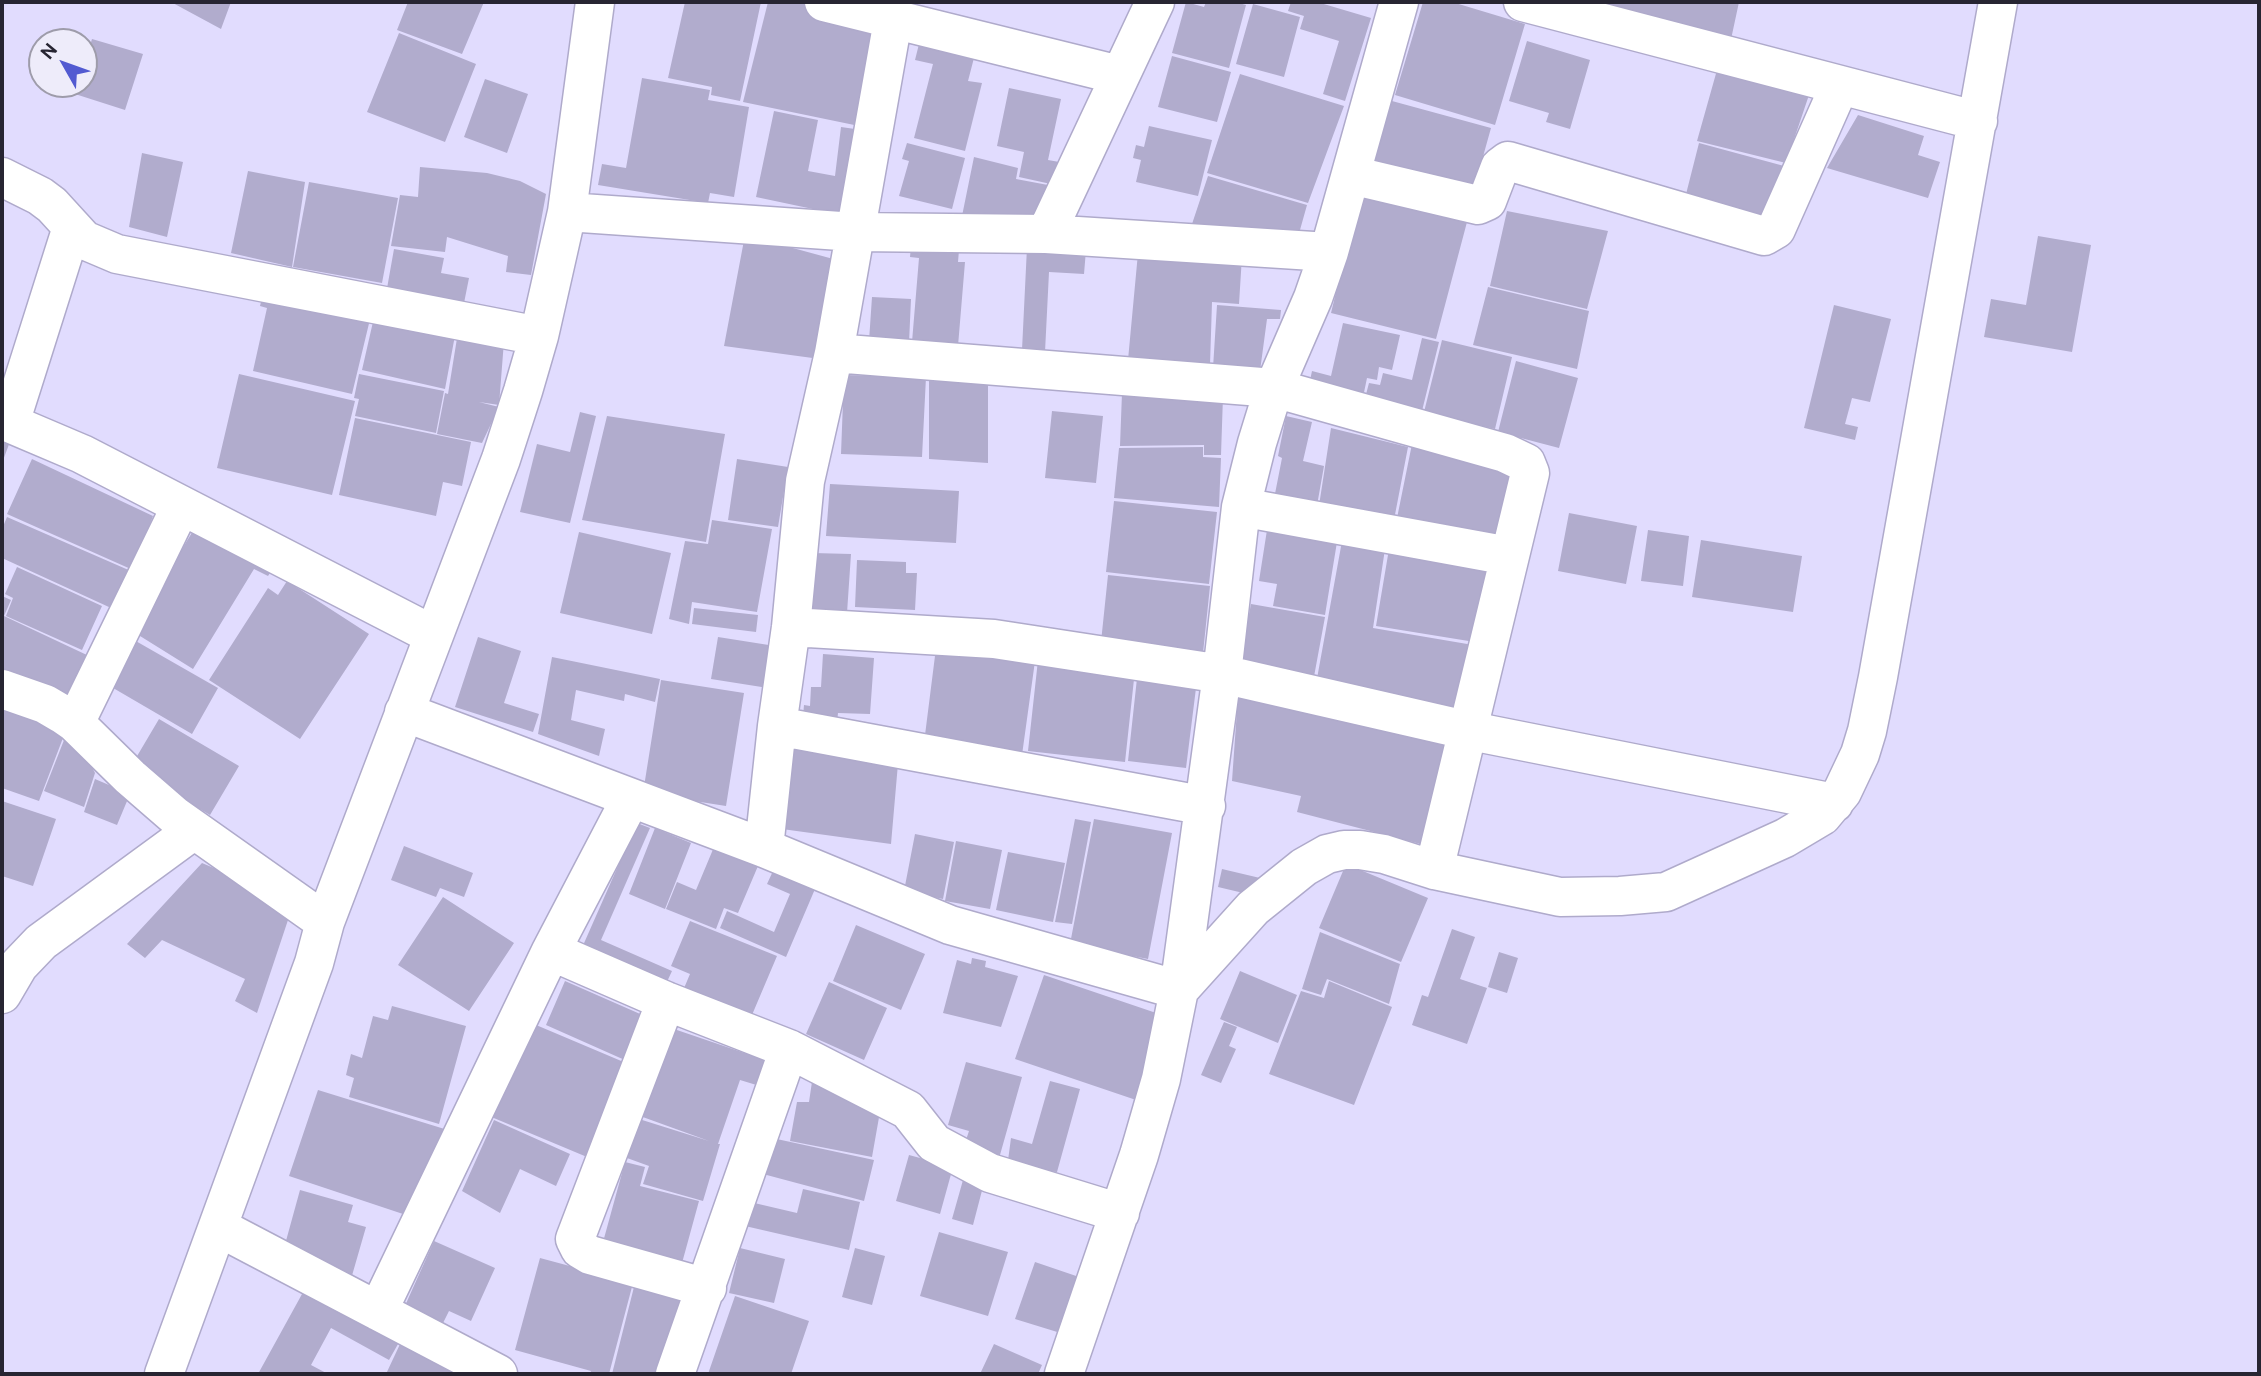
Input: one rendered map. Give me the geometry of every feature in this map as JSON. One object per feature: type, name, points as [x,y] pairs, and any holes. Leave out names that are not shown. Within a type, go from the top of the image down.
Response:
[{"type":"street","points":[[164,1374],[314,963],[325,922],[501,459],[540,336],[567,212],[595,2]]},
{"type":"street","points":[[824,2],[1119,75]]},
{"type":"street","points":[[1046,234],[1155,2]]},
{"type":"street","points":[[1064,1374],[1120,1213],[1161,1079],[1179,990],[1206,806],[1241,507],[1274,388],[1313,298],[1329,252],[1399,2]]},
{"type":"street","points":[[1523,2],[1978,121]]},
{"type":"street","points":[[1179,990],[1253,908],[1304,867],[1327,854],[1344,850],[1373,851],[1434,870],[1560,897],[1620,896],[1666,891],[1785,838],[1822,816],[1834,803],[1849,780],[1867,731],[1998,2]]},
{"type":"street","points":[[764,848],[791,627],[805,481],[834,353],[893,20]]},
{"type":"street","points":[[1351,175],[1478,205],[1487,201],[1502,163],[1508,161],[1765,236],[1776,229],[1840,85]]},
{"type":"street","points":[[2,177],[52,205],[85,240],[117,254],[540,336]]},
{"type":"street","points":[[567,212],[856,232],[1046,234],[1329,252]]},
{"type":"street","points":[[72,227],[6,422],[82,454],[433,635]]},
{"type":"street","points":[[834,353],[1274,388],[1505,453],[1526,463],[1530,473],[1434,870]]},
{"type":"street","points":[[75,723],[181,506]]},
{"type":"street","points":[[1241,507],[1509,556]]},
{"type":"street","points":[[791,627],[994,639],[1222,674],[1466,730],[1834,803]]},
{"type":"street","points":[[2,689],[45,704],[75,723],[150,796],[325,922]]},
{"type":"street","points":[[404,712],[764,848],[950,925],[1179,990]]},
{"type":"street","points":[[777,726],[1206,806]]},
{"type":"street","points":[[378,1311],[551,951],[631,798]]},
{"type":"street","points":[[2,994],[19,965],[41,942],[194,830]]},
{"type":"street","points":[[551,951],[666,1001],[789,1049],[908,1110],[934,1143],[990,1173],[1120,1213]]},
{"type":"street","points":[[666,1001],[575,1239],[580,1249],[590,1255],[707,1288]]},
{"type":"street","points":[[675,1374],[789,1049]]},
{"type":"street","points":[[218,1227],[498,1374]]},
{"type":"building","points":[[171,2],[231,2],[221,29]]},
{"type":"building","points":[[408,2],[484,2],[462,54],[397,30]]},
{"type":"building","points":[[685,2],[761,2],[740,101],[711,95],[712,87],[668,78]]},
{"type":"building","points":[[768,2],[797,2],[883,24],[864,127],[743,102]]},
{"type":"building","points":[[1186,2],[1204,7],[1206,2],[1235,2],[1246,5],[1229,68],[1172,53]]},
{"type":"building","points":[[1291,2],[1317,2],[1371,18],[1345,101],[1323,94],[1339,41],[1300,29],[1304,16],[1288,11]]},
{"type":"building","points":[[1423,2],[1452,2],[1525,24],[1495,125],[1395,95]]},
{"type":"building","points":[[1571,2],[1658,4],[1739,2],[1730,44]]},
{"type":"building","points":[[1253,4],[1300,17],[1284,77],[1236,64]]},
{"type":"building","points":[[399,33],[476,64],[445,142],[367,112]]},
{"type":"building","points":[[920,40],[975,54],[968,81],[982,83],[965,151],[914,138],[933,64],[915,60]]},
{"type":"building","points":[[98,41],[143,54],[125,110],[88,98],[98,98]]},
{"type":"building","points":[[1527,41],[1590,60],[1570,129],[1546,122],[1549,113],[1509,101]]},
{"type":"building","points":[[1172,56],[1231,72],[1217,122],[1158,107]]},
{"type":"building","points":[[1717,70],[1810,92],[1786,163],[1697,141]]},
{"type":"building","points":[[1240,74],[1344,106],[1308,203],[1207,173]]},
{"type":"building","points":[[642,78],[710,90],[708,100],[749,107],[734,197],[710,193],[708,203],[598,185],[602,164],[626,168]]},
{"type":"building","points":[[485,79],[528,94],[507,153],[464,137]]},
{"type":"building","points":[[1009,88],[1061,99],[1048,160],[1065,163],[1060,186],[1019,177],[1024,152],[997,146]]},
{"type":"building","points":[[1392,101],[1491,128],[1472,196],[1372,169]]},
{"type":"building","points":[[774,111],[818,120],[808,171],[835,176],[841,127],[862,130],[846,216],[756,197]]},
{"type":"building","points":[[1858,115],[1924,136],[1918,155],[1940,162],[1928,198],[1827,168]]},
{"type":"building","points":[[1149,126],[1212,140],[1198,196],[1136,182],[1141,160],[1133,158],[1136,145],[1144,147]]},
{"type":"building","points":[[907,143],[965,158],[952,209],[899,196],[909,161],[902,159]]},
{"type":"building","points":[[1699,143],[1784,166],[1762,226],[1683,206]]},
{"type":"building","points":[[142,153],[183,162],[167,237],[129,227]]},
{"type":"building","points":[[974,157],[1018,168],[1016,179],[1048,185],[1035,219],[962,216]]},
{"type":"building","points":[[420,167],[487,173],[520,181],[546,194],[531,275],[506,272],[508,256],[447,237],[445,252],[391,246],[400,195],[418,197]]},
{"type":"building","points":[[248,171],[305,182],[292,267],[231,253]]},
{"type":"building","points":[[1208,176],[1307,205],[1298,237],[1190,230]]},
{"type":"building","points":[[309,182],[398,198],[382,283],[293,267]]},
{"type":"building","points":[[1361,189],[1467,222],[1436,339],[1331,313]]},
{"type":"building","points":[[1507,211],[1608,231],[1587,309],[1490,286]]},
{"type":"building","points":[[745,235],[837,260],[820,359],[724,346]]},
{"type":"building","points":[[912,235],[960,238],[958,262],[965,262],[958,346],[912,342],[919,258],[910,257]]},
{"type":"building","points":[[2038,236],[2091,245],[2072,352],[1984,337],[1991,299],[2026,305]]},
{"type":"building","points":[[1027,247],[1086,250],[1084,274],[1049,272],[1045,352],[1022,350]]},
{"type":"building","points":[[394,249],[444,258],[441,273],[469,278],[463,308],[386,294]]},
{"type":"building","points":[[1138,253],[1242,256],[1239,304],[1212,302],[1210,365],[1128,360]]},
{"type":"building","points":[[265,285],[372,311],[352,394],[253,371],[267,308],[260,306]]},
{"type":"building","points":[[1488,287],[1589,311],[1577,369],[1473,345]]},
{"type":"building","points":[[872,297],[911,299],[909,343],[869,341]]},
{"type":"building","points":[[1217,305],[1281,310],[1280,319],[1267,319],[1260,371],[1213,368]]},
{"type":"building","points":[[1834,305],[1891,319],[1870,402],[1852,398],[1845,424],[1858,427],[1855,440],[1804,428]]},
{"type":"building","points":[[375,313],[456,330],[445,389],[362,370]]},
{"type":"building","points":[[1343,323],[1400,335],[1392,370],[1379,367],[1377,380],[1367,378],[1362,402],[1308,390],[1312,371],[1331,376]]},
{"type":"building","points":[[458,332],[504,341],[499,405],[479,402],[499,407],[482,443],[437,434],[445,393],[448,394]]},
{"type":"building","points":[[1422,338],[1439,342],[1421,415],[1364,402],[1369,383],[1380,385],[1383,373],[1412,380]]},
{"type":"building","points":[[1442,340],[1512,357],[1495,429],[1424,412]]},
{"type":"building","points":[[1516,361],[1578,378],[1559,448],[1498,432]]},
{"type":"building","points":[[239,374],[355,401],[332,495],[217,468]]},
{"type":"building","points":[[359,374],[444,391],[436,433],[355,416],[359,399],[354,398]]},
{"type":"building","points":[[844,375],[926,377],[922,457],[841,454]]},
{"type":"building","points":[[929,381],[988,382],[988,463],[929,459]]},
{"type":"building","points":[[1122,393],[1223,396],[1221,455],[1204,455],[1204,445],[1120,446]]},
{"type":"building","points":[[1052,411],[1103,416],[1096,483],[1045,478]]},
{"type":"building","points":[[580,412],[596,416],[570,523],[520,512],[537,444],[570,452]]},
{"type":"building","points":[[607,416],[725,434],[706,542],[582,520]]},
{"type":"building","points":[[1286,416],[1312,422],[1303,461],[1324,466],[1316,511],[1273,504],[1282,458],[1278,456]]},
{"type":"building","points":[[355,418],[471,442],[462,486],[443,482],[436,516],[339,495]]},
{"type":"building","points":[[1331,428],[1408,447],[1393,525],[1318,512]]},
{"type":"building","points":[[2,435],[11,439],[2,463]]},
{"type":"building","points":[[1412,444],[1518,465],[1502,545],[1396,523]]},
{"type":"building","points":[[1203,447],[1203,457],[1221,458],[1219,507],[1114,498],[1119,448]]},
{"type":"building","points":[[32,459],[153,516],[133,570],[7,514]]},
{"type":"building","points":[[737,459],[788,467],[778,527],[728,520]]},
{"type":"building","points":[[830,484],[959,491],[956,543],[826,536]]},
{"type":"building","points":[[1114,501],[1217,512],[1209,584],[1106,572]]},
{"type":"building","points":[[1569,513],[1637,526],[1626,584],[1558,571]]},
{"type":"building","points":[[7,517],[140,575],[122,613],[2,558],[2,529]]},
{"type":"building","points":[[712,520],[772,529],[757,612],[692,602],[689,624],[669,619],[685,541],[708,544]]},
{"type":"building","points":[[196,526],[274,567],[268,576],[254,569],[193,669],[132,631]]},
{"type":"building","points":[[1267,530],[1337,542],[1325,615],[1273,606],[1277,584],[1259,581]]},
{"type":"building","points":[[1648,530],[1689,536],[1683,586],[1641,581]]},
{"type":"building","points":[[579,532],[671,553],[652,634],[560,613]]},
{"type":"building","points":[[1701,540],[1802,556],[1793,612],[1692,597]]},
{"type":"building","points":[[1342,541],[1385,549],[1373,628],[1479,646],[1464,716],[1316,684]]},
{"type":"building","points":[[1389,549],[1494,566],[1481,643],[1376,626]]},
{"type":"building","points":[[813,553],[851,554],[847,613],[801,611]]},
{"type":"building","points":[[857,560],[906,562],[906,573],[917,573],[915,610],[855,607]]},
{"type":"building","points":[[17,567],[102,606],[82,650],[6,616],[13,598],[5,594]]},
{"type":"building","points":[[1108,575],[1210,586],[1203,653],[1101,642]]},
{"type":"building","points":[[287,581],[369,634],[300,739],[209,680],[268,588],[278,595]]},
{"type":"building","points":[[2,596],[11,600],[4,616],[89,656],[71,703],[2,677]]},
{"type":"building","points":[[1251,604],[1325,617],[1313,682],[1239,666]]},
{"type":"building","points":[[694,608],[758,615],[756,632],[692,624]]},
{"type":"building","points":[[478,637],[521,651],[504,703],[539,714],[533,732],[455,707]]},
{"type":"building","points":[[718,637],[775,646],[768,688],[711,679]]},
{"type":"building","points":[[134,640],[218,688],[192,734],[108,685]]},
{"type":"building","points":[[936,648],[1035,661],[1022,755],[924,743]]},
{"type":"building","points":[[823,654],[874,658],[870,714],[838,713],[836,731],[802,727],[804,705],[810,706],[811,687],[821,687]]},
{"type":"building","points":[[552,657],[660,679],[655,702],[625,694],[624,701],[576,690],[571,720],[605,729],[599,756],[538,734]]},
{"type":"building","points":[[1038,660],[1135,670],[1125,762],[1028,751]]},
{"type":"building","points":[[1138,669],[1198,672],[1186,768],[1128,761]]},
{"type":"building","points":[[661,680],[744,693],[726,806],[643,793]]},
{"type":"building","points":[[1238,696],[1460,737],[1436,848],[1297,812],[1301,796],[1232,781]]},
{"type":"building","points":[[2,708],[66,730],[39,801],[2,788]]},
{"type":"building","points":[[159,719],[239,766],[210,815],[130,768]]},
{"type":"building","points":[[66,735],[79,741],[95,773],[84,807],[44,791]]},
{"type":"building","points":[[794,738],[899,752],[891,844],[782,829]]},
{"type":"building","points":[[95,779],[130,794],[117,825],[84,812]]},
{"type":"building","points":[[2,801],[56,819],[33,886],[2,876]]},
{"type":"building","points":[[1075,819],[1091,822],[1072,924],[1055,922]]},
{"type":"building","points":[[1094,819],[1172,833],[1148,959],[1070,944]]},
{"type":"building","points":[[637,823],[650,828],[601,940],[672,971],[665,986],[581,950]]},
{"type":"building","points":[[655,828],[691,843],[665,909],[629,894]]},
{"type":"building","points":[[915,834],[954,842],[943,899],[904,891]]},
{"type":"building","points":[[956,841],[1002,850],[990,909],[945,901]]},
{"type":"building","points":[[404,846],[473,873],[464,897],[440,888],[436,897],[391,880]]},
{"type":"building","points":[[714,847],[758,866],[738,913],[724,908],[716,929],[666,909],[677,882],[696,890]]},
{"type":"building","points":[[1008,852],[1065,863],[1053,922],[996,910]]},
{"type":"building","points":[[202,863],[294,902],[257,1013],[235,1001],[245,979],[162,940],[145,958],[127,944]]},
{"type":"building","points":[[1346,864],[1428,898],[1401,962],[1319,928]]},
{"type":"building","points":[[1222,869],[1260,878],[1256,896],[1218,887]]},
{"type":"building","points":[[773,871],[815,889],[786,957],[720,928],[727,911],[774,932],[790,894],[767,884]]},
{"type":"building","points":[[443,897],[514,943],[469,1011],[398,965]]},
{"type":"building","points":[[690,921],[777,956],[749,1022],[682,993],[690,974],[671,966]]},
{"type":"building","points":[[856,925],[925,954],[901,1010],[833,981]]},
{"type":"building","points":[[1452,929],[1475,937],[1460,979],[1487,988],[1467,1044],[1412,1025],[1422,995],[1428,997]]},
{"type":"building","points":[[1320,932],[1400,964],[1389,1004],[1327,979],[1321,995],[1302,989]]},
{"type":"building","points":[[1499,952],[1518,958],[1507,993],[1488,987]]},
{"type":"building","points":[[972,958],[986,961],[985,967],[1018,976],[1001,1027],[943,1013],[957,960],[971,964]]},
{"type":"building","points":[[1240,971],[1297,995],[1278,1043],[1220,1019]]},
{"type":"building","points":[[1044,975],[1168,1017],[1139,1101],[1015,1059]]},
{"type":"building","points":[[565,981],[647,1017],[627,1061],[546,1025]]},
{"type":"building","points":[[1329,981],[1392,1007],[1354,1105],[1269,1074],[1301,991],[1324,998]]},
{"type":"building","points":[[829,982],[887,1008],[864,1060],[806,1034]]},
{"type":"building","points":[[392,1006],[466,1026],[439,1124],[349,1097],[354,1078],[346,1075],[351,1054],[362,1058],[373,1016],[388,1020]]},
{"type":"building","points":[[529,1022],[626,1063],[587,1157],[489,1116]]},
{"type":"building","points":[[1224,1022],[1237,1027],[1229,1046],[1236,1049],[1221,1083],[1201,1075]]},
{"type":"building","points":[[671,1028],[771,1062],[763,1087],[740,1080],[718,1144],[703,1201],[643,1184],[649,1166],[627,1158],[639,1119],[709,1141],[640,1116]]},
{"type":"building","points":[[966,1062],[1022,1077],[998,1162],[962,1152],[969,1131],[948,1125]]},
{"type":"building","points":[[813,1075],[881,1106],[872,1157],[790,1141],[797,1102],[809,1102]]},
{"type":"building","points":[[1050,1081],[1080,1089],[1057,1172],[1007,1168],[1011,1138],[1032,1144]]},
{"type":"building","points":[[318,1090],[451,1131],[415,1218],[289,1176]]},
{"type":"building","points":[[494,1120],[570,1154],[556,1186],[520,1169],[500,1213],[462,1191]]},
{"type":"building","points":[[772,1138],[874,1160],[864,1201],[763,1174]]},
{"type":"building","points":[[909,1155],[953,1167],[940,1214],[896,1201]]},
{"type":"building","points":[[625,1162],[645,1167],[640,1186],[699,1201],[679,1274],[600,1253]]},
{"type":"building","points":[[965,1173],[985,1179],[973,1225],[952,1219]]},
{"type":"building","points":[[803,1189],[860,1202],[849,1250],[745,1226],[750,1202],[797,1213]]},
{"type":"building","points":[[300,1190],[353,1205],[348,1222],[366,1227],[351,1279],[281,1259]]},
{"type":"building","points":[[939,1232],[1008,1252],[988,1316],[920,1296]]},
{"type":"building","points":[[434,1241],[495,1268],[471,1321],[449,1311],[442,1325],[404,1308]]},
{"type":"building","points":[[740,1248],[785,1259],[774,1303],[729,1293]]},
{"type":"building","points":[[855,1248],[885,1256],[872,1305],[842,1297]]},
{"type":"building","points":[[540,1258],[633,1283],[609,1374],[590,1374],[591,1371],[515,1350]]},
{"type":"building","points":[[1035,1262],[1085,1279],[1067,1335],[1015,1319]]},
{"type":"building","points":[[635,1283],[689,1293],[663,1374],[612,1374]]},
{"type":"building","points":[[307,1285],[402,1337],[389,1360],[331,1328],[311,1365],[328,1374],[258,1374]]},
{"type":"building","points":[[735,1296],[809,1321],[791,1374],[708,1374]]},
{"type":"building","points":[[401,1342],[460,1374],[386,1374]]},
{"type":"building","points":[[994,1344],[1042,1365],[1038,1374],[980,1374]]}]
